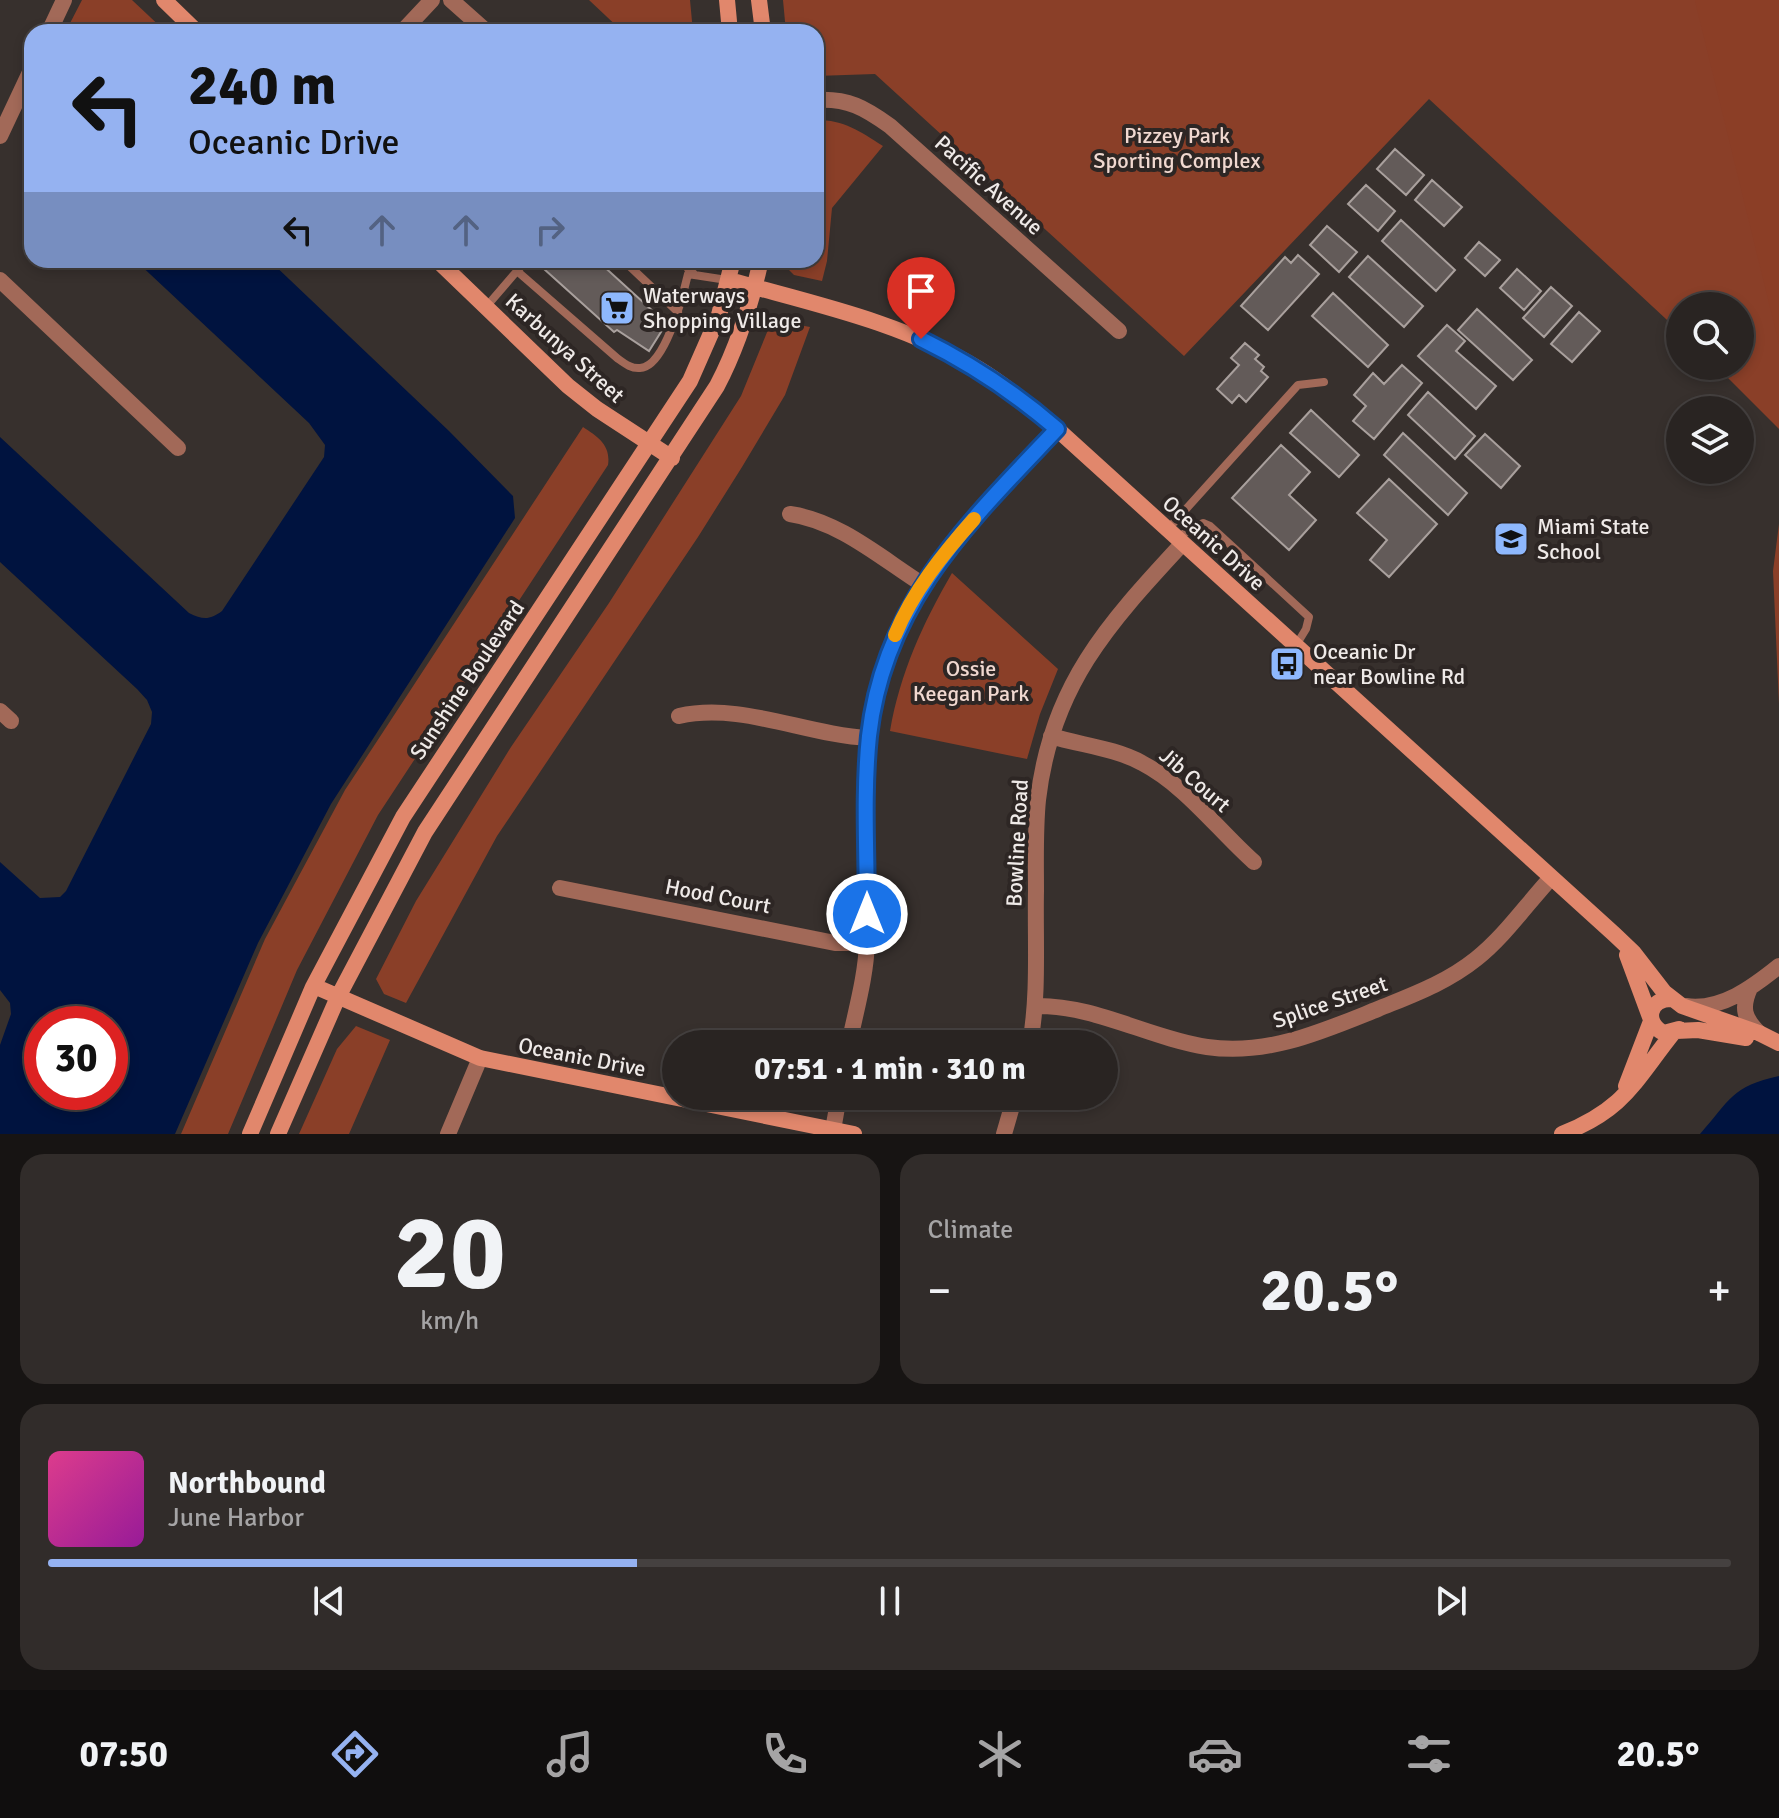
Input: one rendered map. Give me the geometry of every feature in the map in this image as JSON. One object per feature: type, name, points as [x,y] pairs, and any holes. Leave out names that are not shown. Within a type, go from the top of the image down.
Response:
[{"type":"street","points":[[53,24],[64,0]]},
{"type":"street","points":[[164,0],[189,24]]},
{"type":"street","points":[[410,24],[432,0]]},
{"type":"street","points":[[451,0],[478,24]]},
{"type":"street","points":[[727,0],[729,24]]},
{"type":"street","points":[[759,0],[762,24]]},
{"type":"street","points":[[0,136],[24,85]]},
{"type":"street","name":"Pacific Avenue","points":[[824,99],[838,98],[866,109],[890,126],[1119,331]]},
{"type":"street","name":"Karbunya Street","points":[[445,268],[568,386],[597,409],[672,458]]},
{"type":"street","name":"Sunshine Boulevard","points":[[250,1134],[314,986],[403,817],[690,381],[719,315],[731,268]]},
{"type":"street","points":[[278,1134],[338,997],[432,820],[672,458],[733,356],[759,268]]},
{"type":"street","points":[[0,280],[178,448]]},
{"type":"street","name":"Oceanic Drive","points":[[729,280],[865,317],[921,339],[1002,384],[1057,429],[1614,934],[1678,1003]]},
{"type":"street","points":[[851,1030],[867,943],[869,738],[886,659],[896,632],[922,584],[960,535],[1057,429]]},
{"type":"street","points":[[790,514],[832,526],[922,584]]},
{"type":"street","name":"Bowline Road","points":[[1032,1030],[1036,1006],[1037,822],[1042,775],[1051,736],[1071,687],[1096,642],[1175,538]]},
{"type":"street","points":[[679,716],[712,711],[845,737],[869,738]]},
{"type":"street","name":"Jib Court","points":[[1051,736],[1122,755],[1155,770],[1254,862]]},
{"type":"street","name":"Splice Street","points":[[1036,1006],[1070,1009],[1207,1047],[1257,1048],[1300,1040],[1448,978],[1494,942],[1550,879]]},
{"type":"street","name":"Hood Court","points":[[560,888],[835,943],[867,943]]},
{"type":"street","name":"Oceanic Drive","points":[[1614,934],[1635,971],[1650,1019]]},
{"type":"street","points":[[1618,1101],[1635,1066],[1652,1008],[1659,1001],[1706,1006],[1725,1001],[1750,988],[1779,966]]},
{"type":"street","name":"Oceanic Drive","points":[[314,986],[480,1058],[854,1134]]},
{"type":"street","points":[[1750,988],[1745,999],[1745,1013],[1759,1033]]},
{"type":"street","points":[[1562,1134],[1591,1122],[1638,1082],[1685,1020],[1678,1003]]},
{"type":"street","points":[[1678,1003],[1759,1033],[1779,1044]]},
{"type":"street","points":[[1650,1019],[1659,1032],[1698,1030],[1779,1044]]},
{"type":"street","points":[[448,1134],[480,1058]]},
{"type":"street","points":[[833,1130],[837,1110]]},
{"type":"street","points":[[1004,1134],[1011,1110]]},
{"type":"lane","points":[[486,307],[520,268]]},
{"type":"lane","points":[[631,268],[678,312]]},
{"type":"lane","points":[[686,268],[691,274],[729,280]]},
{"type":"lane","points":[[517,271],[617,358],[635,368],[650,365],[667,338],[691,274]]},
{"type":"lane","points":[[1175,538],[1298,385],[1324,382]]},
{"type":"lane","points":[[1175,538],[1203,523],[1210,526],[1309,617],[1295,647]]},
{"type":"green space","points":[[82,0],[132,0],[158,24],[70,24]]},
{"type":"green space","points":[[589,0],[690,0],[692,24],[614,24]]},
{"type":"green space","name":"Pizzey Park Sporting Complex","points":[[783,0],[1779,0],[1779,429],[1754,404],[1754,396],[1746,396],[1730,380],[1754,380],[1754,292],[1666,292],[1666,319],[1429,99],[1184,356],[875,74],[824,76],[824,24],[785,24]]},
{"type":"green space","points":[[824,121],[844,124],[883,146],[832,208],[827,261],[822,281],[794,275],[787,268],[824,268]]},
{"type":"green space","points":[[779,321],[810,327],[785,395],[698,537],[497,836],[406,1003],[384,994],[376,979],[416,901],[511,747],[609,603],[741,396],[770,325]]},
{"type":"green space","points":[[583,427],[605,447],[608,465],[378,815],[297,970],[228,1134],[181,1134],[265,939],[345,790]]},
{"type":"green space","points":[[1779,524],[1779,704],[1773,571]]},
{"type":"green space","name":"Ossie Keegan Park","points":[[952,573],[1058,669],[1027,759],[890,731],[914,649]]},
{"type":"green space","points":[[356,1026],[390,1040],[349,1134],[299,1134],[337,1049]]},
{"type":"shaded area","points":[[1779,0],[1779,344],[1695,1]]},
{"type":"water","points":[[144,268],[277,268],[513,496],[515,518],[331,804],[258,943],[175,1134],[0,1134],[0,1045],[11,1014],[10,1003],[0,990],[0,862],[40,898],[60,897],[66,891],[151,724],[152,712],[137,689],[0,562],[0,437],[189,613],[206,618],[222,611],[324,457],[325,445],[309,423]]},
{"type":"water","points":[[1779,1076],[1779,1134],[1700,1134],[1741,1090]]},
{"type":"building","points":[[1395,149],[1424,175],[1406,195],[1377,169]]},
{"type":"building","points":[[1432,180],[1462,207],[1444,226],[1415,200]]},
{"type":"building","points":[[1366,185],[1395,211],[1378,231],[1348,204]]},
{"type":"building","points":[[1401,220],[1455,270],[1436,291],[1382,241]]},
{"type":"building","points":[[1327,226],[1357,252],[1339,272],[1310,245]]},
{"type":"building","points":[[1479,242],[1500,260],[1485,276],[1465,258]]},
{"type":"building","points":[[1298,255],[1319,274],[1268,330],[1241,306],[1285,257],[1291,263]]},
{"type":"building","points":[[1368,256],[1423,306],[1404,327],[1349,277]]},
{"type":"building","name":"Waterways Shopping Village","points":[[543,268],[606,268],[666,324],[649,351],[617,330],[614,332]]},
{"type":"building","points":[[1517,269],[1541,291],[1524,310],[1500,288]]},
{"type":"building","points":[[1551,287],[1572,306],[1544,337],[1523,318]]},
{"type":"building","points":[[1333,293],[1388,345],[1368,367],[1312,316]]},
{"type":"building","points":[[1477,309],[1532,360],[1513,380],[1458,330]]},
{"type":"building","points":[[1579,312],[1600,331],[1572,362],[1551,344]]},
{"type":"building","points":[[1447,325],[1465,341],[1456,351],[1496,386],[1476,409],[1418,356]]},
{"type":"building","points":[[1245,343],[1259,355],[1255,359],[1264,367],[1261,371],[1268,377],[1246,402],[1239,395],[1232,403],[1217,389],[1239,365],[1231,358]]},
{"type":"building","points":[[1402,365],[1422,383],[1374,439],[1353,421],[1366,406],[1354,395],[1373,373],[1384,384]]},
{"type":"building","points":[[1428,392],[1475,436],[1455,459],[1408,415]]},
{"type":"building","points":[[1311,410],[1359,455],[1339,477],[1290,433]]},
{"type":"building","points":[[1403,433],[1467,493],[1448,515],[1384,455]]},
{"type":"building","points":[[1485,434],[1520,466],[1501,488],[1465,455]]},
{"type":"building","points":[[1281,445],[1310,472],[1289,495],[1316,520],[1289,550],[1232,498]]},
{"type":"building","points":[[1389,479],[1437,524],[1389,577],[1370,560],[1387,540],[1357,513]]},
{"type":"slow traffic","points":[[895,635],[922,584],[974,519]]},
{"type":"place","name":"Waterways Shopping Village","points":[[617,308]]},
{"type":"place","name":"Miami State School","points":[[1511,539]]},
{"type":"place","name":"Oceanic Dr near Bowline Rd","points":[[1287,664]]},
{"type":"route","points":[[867,914],[869,738],[878,685],[896,632],[922,584],[945,552],[1057,429],[978,368],[921,339]]}]
